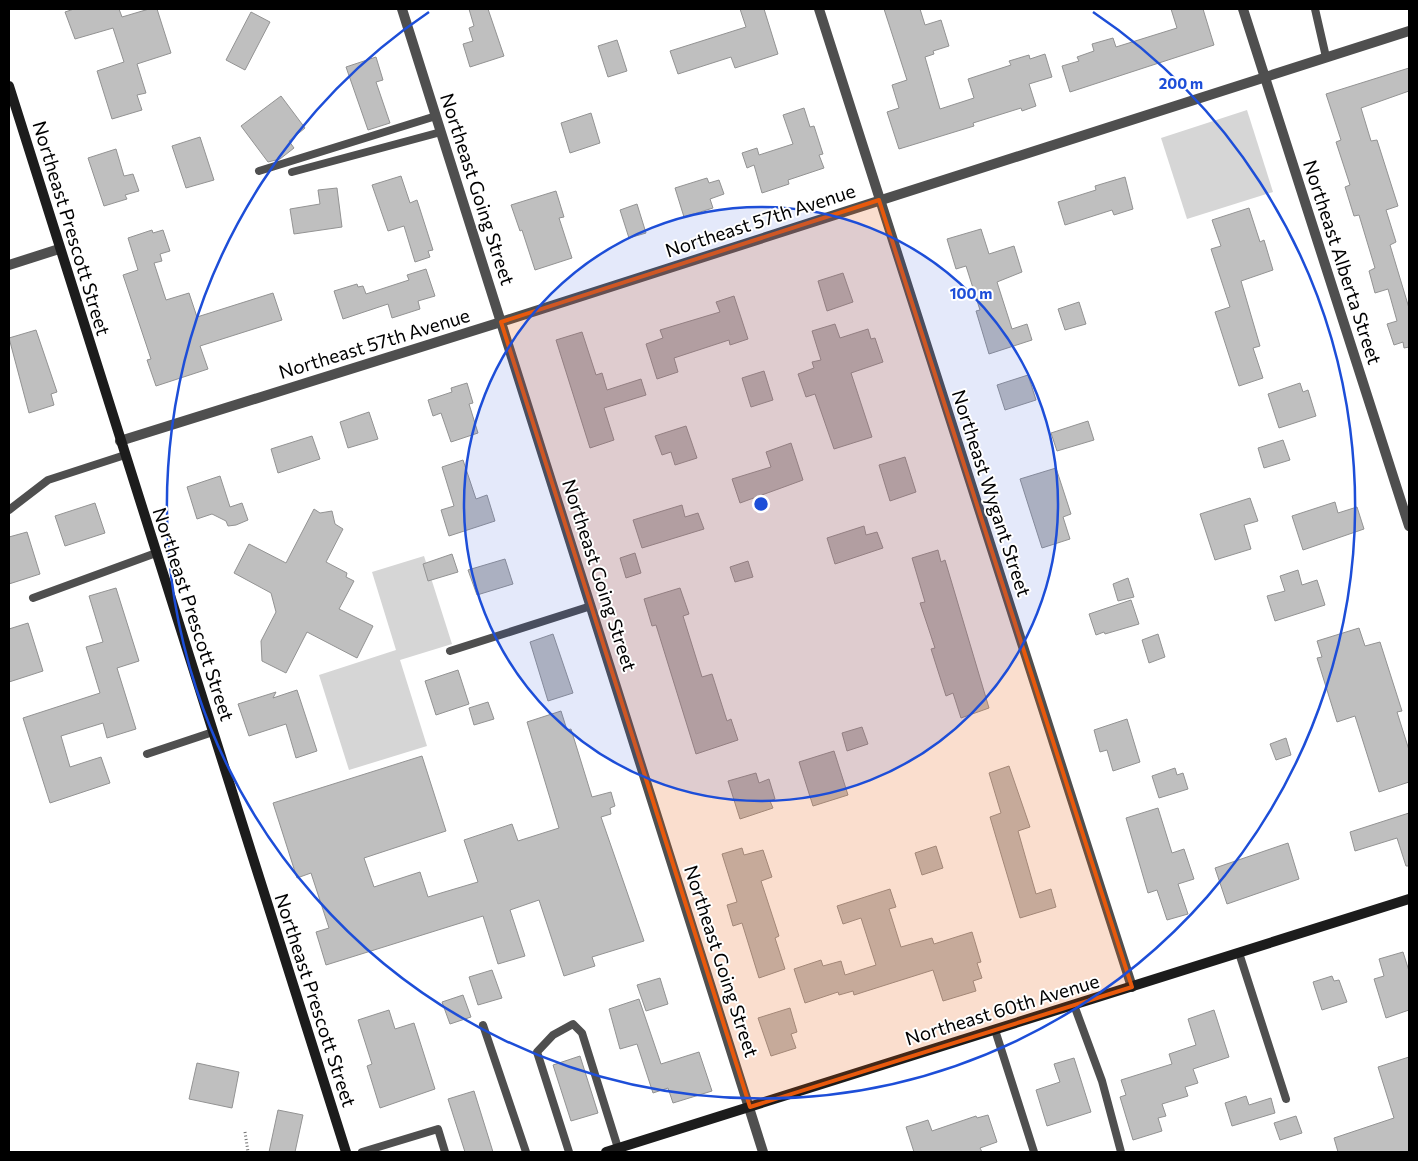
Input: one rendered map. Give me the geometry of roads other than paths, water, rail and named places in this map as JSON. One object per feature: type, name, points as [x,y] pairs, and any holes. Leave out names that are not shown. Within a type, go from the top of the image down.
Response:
[{"type":"street","name":"Northeast Going Street","points":[[402,9],[763,1152]]},
{"type":"street","name":"Northeast Wygant Street","points":[[819,9],[1132,987]]},
{"type":"street","name":"Northeast Alberta Street","points":[[1243,9],[1409,526]]},
{"type":"street","name":"Northeast 57th Avenue","points":[[120,440],[501,322],[1409,31]]},
{"type":"street","name":"Northeast Prescott Street","points":[[9,86],[346,1152]]},
{"type":"street","points":[[9,265],[59,249]]},
{"type":"street","name":"Northeast 60th Avenue","points":[[606,1152],[1409,899]]},
{"type":"lane","points":[[1315,9],[1326,57]]},
{"type":"lane","points":[[259,171],[436,116]]},
{"type":"lane","points":[[292,172],[441,132]]},
{"type":"lane","points":[[9,510],[48,480],[125,454]]},
{"type":"lane","points":[[33,598],[156,553]]},
{"type":"lane","points":[[450,651],[591,606]]},
{"type":"lane","points":[[147,754],[212,732]]},
{"type":"lane","points":[[1239,953],[1286,1099]]},
{"type":"lane","points":[[1074,1005],[1102,1081],[1121,1152]]},
{"type":"lane","points":[[568,1152],[537,1052],[553,1035],[573,1024],[582,1033],[618,1148]]},
{"type":"lane","points":[[483,1025],[526,1152]]},
{"type":"lane","points":[[995,1030],[1034,1152]]},
{"type":"lane","points":[[362,1152],[438,1129],[445,1152]]}]
